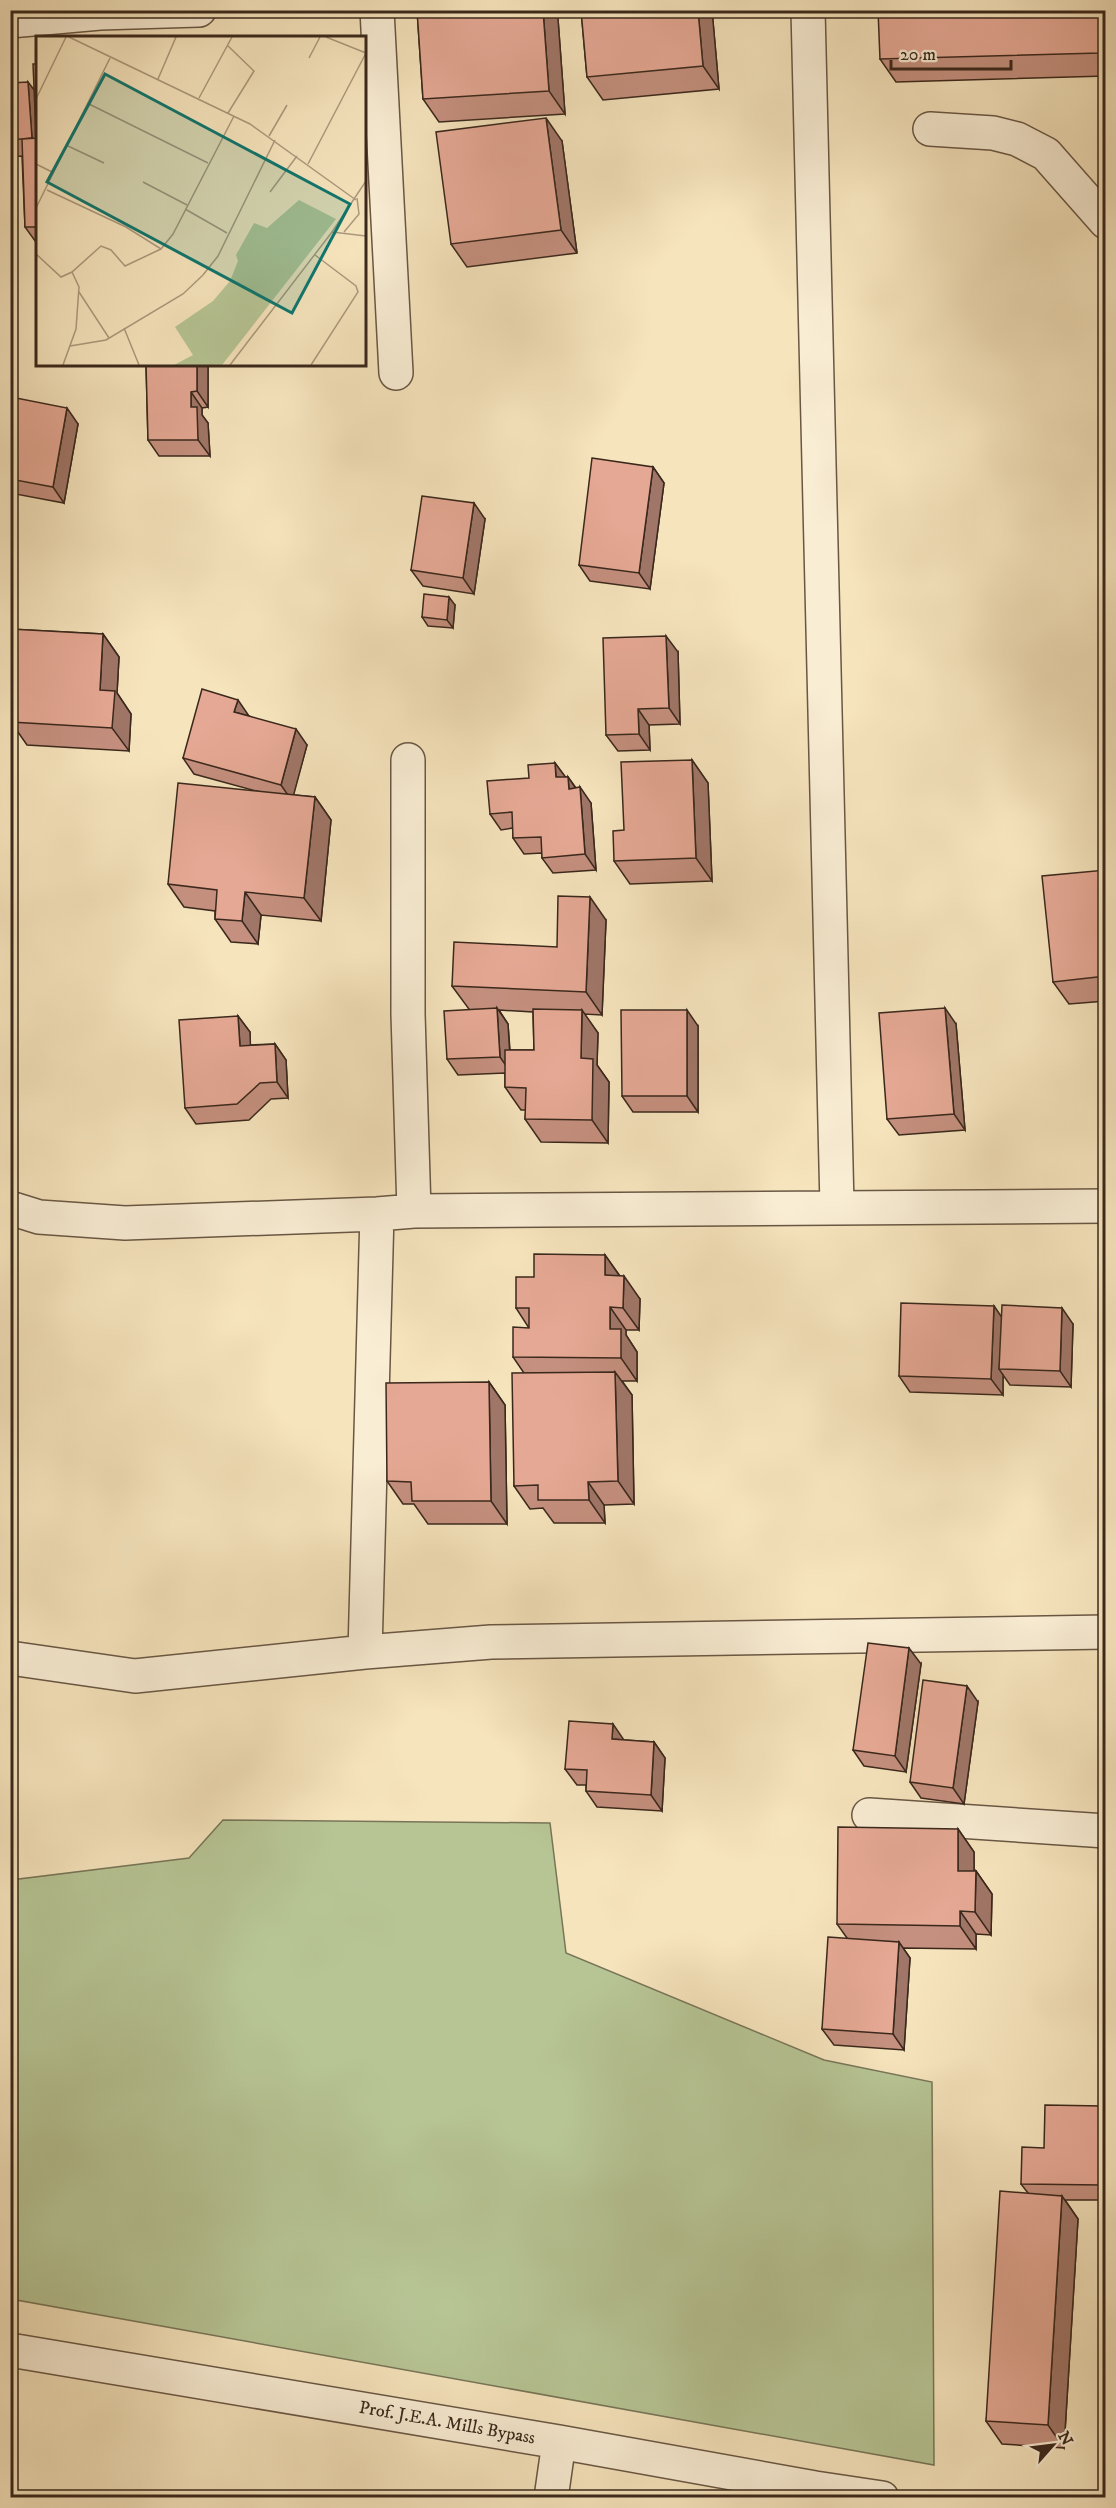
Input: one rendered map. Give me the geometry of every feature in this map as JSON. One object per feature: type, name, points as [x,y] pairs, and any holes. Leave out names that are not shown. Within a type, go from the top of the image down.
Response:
[{"type":"street","points":[[10,21],[100,12],[199,10]]},
{"type":"street","points":[[377,10],[396,373]]},
{"type":"street","points":[[808,10],[837,1206]]},
{"type":"street","points":[[930,129],[993,132],[1017,139],[1046,154],[1106,222]]},
{"type":"street","points":[[408,760],[408,1014],[414,1210]]},
{"type":"street","points":[[10,1208],[39,1217],[125,1223],[377,1214],[414,1210],[1106,1206]]},
{"type":"street","points":[[364,1652],[377,1214]]},
{"type":"street","points":[[10,1658],[135,1676],[364,1652],[491,1642],[1106,1632]]},
{"type":"street","points":[[869,1815],[1106,1831]]},
{"type":"street","name":"Prof. J.E.A. Mills Bypass","points":[[10,2350],[559,2442],[816,2493],[882,2498]]},
{"type":"street","points":[[551,2498],[559,2442]]},
{"type":"green space","points":[[223,1820],[550,1823],[566,1953],[824,2060],[932,2082],[934,2465],[11,2299],[11,1880],[189,1858]]},
{"type":"building","points":[[417,10],[543,10],[549,91],[423,99]]},
{"type":"building","points":[[581,10],[698,10],[703,66],[587,77]]},
{"type":"building","points":[[878,10],[1099,10],[1100,53],[880,59]]},
{"type":"building","points":[[33,64],[36,64],[36,134]]},
{"type":"building","points":[[28,82],[32,138],[10,140],[10,83]]},
{"type":"building","points":[[546,118],[561,230],[451,244],[436,132]]},
{"type":"building","points":[[36,138],[36,227],[25,227],[22,139]]},
{"type":"building","points":[[146,366],[197,366],[197,391],[191,392],[191,407],[197,407],[198,440],[148,440]]},
{"type":"building","points":[[11,397],[67,408],[53,487],[10,479]]},
{"type":"building","points":[[592,458],[653,467],[639,573],[579,565]]},
{"type":"building","points":[[422,496],[474,503],[463,578],[411,570]]},
{"type":"building","points":[[424,594],[449,597],[447,620],[422,617]]},
{"type":"building","points":[[10,629],[103,634],[100,690],[115,691],[112,728],[11,722],[14,671],[10,671]]},
{"type":"building","points":[[666,636],[669,708],[638,709],[639,734],[606,735],[603,638]]},
{"type":"building","points":[[202,689],[238,700],[234,712],[296,729],[281,785],[183,758]]},
{"type":"building","points":[[692,760],[696,858],[614,861],[613,831],[624,830],[621,762]]},
{"type":"building","points":[[555,763],[556,777],[568,777],[569,789],[580,787],[585,854],[542,858],[541,837],[513,838],[512,812],[490,814],[487,781],[529,778],[528,765]]},
{"type":"building","points":[[178,783],[315,797],[304,898],[245,892],[242,921],[215,919],[217,890],[168,884]]},
{"type":"building","points":[[1106,870],[1106,976],[1053,982],[1042,876]]},
{"type":"building","points":[[558,896],[590,897],[586,992],[452,986],[454,942],[557,947]]},
{"type":"building","points":[[497,1008],[500,1057],[447,1059],[444,1011]]},
{"type":"building","points":[[945,1008],[954,1114],[887,1119],[879,1013]]},
{"type":"building","points":[[533,1009],[582,1010],[581,1058],[593,1059],[592,1120],[525,1119],[526,1088],[505,1087],[505,1050],[534,1050]]},
{"type":"building","points":[[621,1010],[687,1010],[687,1096],[622,1096]]},
{"type":"building","points":[[238,1016],[240,1046],[275,1044],[277,1082],[260,1083],[237,1104],[185,1108],[179,1020]]},
{"type":"building","points":[[534,1254],[605,1255],[605,1275],[624,1276],[623,1308],[610,1307],[610,1329],[621,1329],[621,1358],[513,1357],[513,1327],[529,1328],[529,1308],[516,1308],[516,1277],[534,1277]]},
{"type":"building","points":[[901,1303],[994,1306],[991,1379],[899,1376]]},
{"type":"building","points":[[1002,1305],[1062,1308],[1060,1371],[999,1369]]},
{"type":"building","points":[[615,1372],[618,1481],[588,1482],[589,1500],[538,1500],[538,1485],[514,1486],[512,1373]]},
{"type":"building","points":[[489,1382],[491,1501],[412,1501],[411,1482],[387,1481],[386,1383]]},
{"type":"building","points":[[868,1643],[909,1648],[895,1756],[853,1750]]},
{"type":"building","points":[[923,1680],[967,1686],[953,1788],[910,1782]]},
{"type":"building","points":[[569,1721],[613,1724],[612,1739],[654,1742],[651,1795],[586,1791],[587,1770],[565,1769]]},
{"type":"building","points":[[838,1827],[958,1829],[958,1871],[976,1871],[975,1912],[960,1911],[960,1926],[837,1924]]},
{"type":"building","points":[[828,1937],[899,1942],[893,2034],[822,2029]]},
{"type":"building","points":[[1045,2105],[1102,2106],[1101,2185],[1021,2184],[1022,2147],[1044,2148]]},
{"type":"building","points":[[1000,2191],[1062,2196],[1048,2425],[986,2421]]}]
